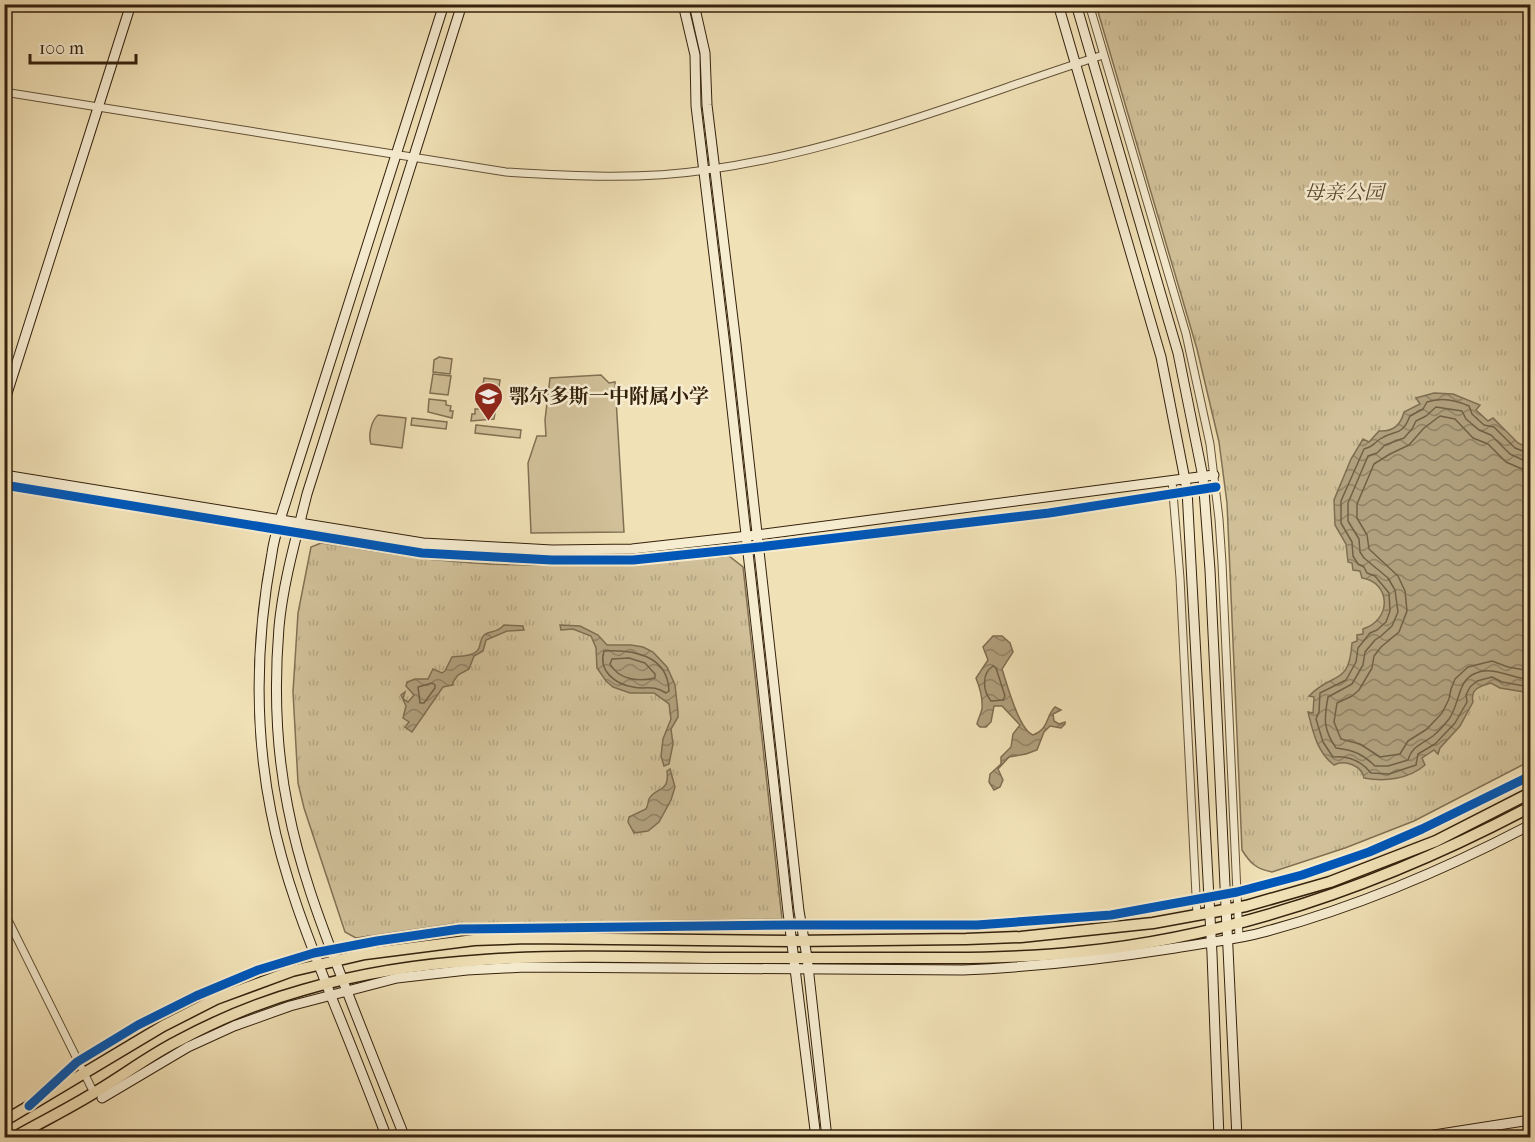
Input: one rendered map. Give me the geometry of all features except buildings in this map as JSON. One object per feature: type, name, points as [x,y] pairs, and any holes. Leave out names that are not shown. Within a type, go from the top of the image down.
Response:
[{"type":"main road","points":[[4,1119],[84,1075],[163,1026],[216,999],[292,971],[335,960],[415,946],[474,940],[527,938],[797,940],[1021,938],[1153,923],[1226,910],[1330,882],[1402,856],[1530,794]]},
{"type":"main road","points":[[13,1137],[64,1110],[98,1096],[174,1043],[224,1017],[302,990],[343,980],[420,965],[468,960],[618,957],[795,964],[1026,956],[1113,948],[1211,930],[1376,880],[1447,849],[1530,807]]},
{"type":"main road","points":[[24,1137],[64,1110]]},
{"type":"street","points":[[4,403],[131,4]]},
{"type":"street","points":[[387,1137],[314,953],[285,871],[271,812],[262,753],[258,692],[262,624],[272,552],[278,529],[444,4]]},
{"type":"street","points":[[405,1137],[331,950],[302,868],[288,808],[279,751],[276,692],[279,626],[307,494],[462,4]]},
{"type":"street","points":[[682,4],[695,55],[696,106],[790,925],[807,962],[827,1137]]},
{"type":"street","points":[[694,4],[705,53],[707,105],[801,925],[795,964],[816,1137]]},
{"type":"street","points":[[1058,4],[1161,357],[1187,490],[1212,942],[1219,1137]]},
{"type":"street","points":[[1077,4],[1178,353],[1203,477],[1237,1137]]},
{"type":"street","points":[[1089,4],[1186,334],[1204,412],[1216,487],[1222,563],[1239,937]]},
{"type":"street","points":[[4,92],[506,172],[570,176],[704,171],[758,161],[854,138],[1103,55]]},
{"type":"street","points":[[4,475],[423,543],[552,550],[632,549],[1214,476]]},
{"type":"street","points":[[1172,481],[1180,578],[1197,915]]},
{"type":"street","points":[[4,485],[422,553],[552,560],[633,560],[759,547],[1049,513],[1216,487]]},
{"type":"street","points":[[29,1106],[77,1062],[138,1025],[196,996],[258,970],[314,953],[377,940],[460,929],[977,925],[1111,915],[1225,895],[1302,874],[1368,852],[1422,829],[1530,776]]},
{"type":"street","points":[[807,962],[963,970],[1020,968],[1109,958],[1239,937],[1301,921],[1386,893],[1432,874],[1530,825]]},
{"type":"street","points":[[4,912],[77,1062],[98,1096],[188,1047],[234,1026],[290,1006],[397,978],[466,970],[795,964]]},
{"type":"street","points":[[1415,1137],[1530,1120]]},
{"type":"green space","name":"母亲公园","points":[[1096,5],[1530,5],[1530,761],[1414,821],[1345,848],[1272,872],[1254,865],[1242,850],[1227,503],[1219,442],[1197,349]]},
{"type":"green space","points":[[439,357],[452,359],[450,374],[433,372],[434,360]]},
{"type":"green space","points":[[433,374],[451,376],[448,395],[430,393]]},
{"type":"green space","points":[[601,375],[609,383],[615,382],[624,532],[531,533],[528,463],[537,436],[546,436],[545,420],[550,378]]},
{"type":"green space","points":[[484,378],[500,380],[497,401],[481,399]]},
{"type":"green space","points":[[429,399],[446,401],[446,405],[451,406],[450,411],[453,411],[452,418],[428,412]]},
{"type":"green space","points":[[481,405],[496,407],[494,419],[471,421],[475,409],[480,409]]},
{"type":"green space","points":[[378,415],[406,418],[402,448],[371,444],[371,429]]},
{"type":"green space","points":[[412,418],[447,422],[446,429],[411,425]]},
{"type":"green space","points":[[476,425],[521,430],[520,438],[475,433]]},
{"type":"green space","points":[[321,543],[474,563],[584,565],[729,556],[743,567],[782,919],[452,924],[356,938],[345,932],[298,783],[293,692],[298,613],[311,547]]},
{"type":"water","points":[[1434,393],[1453,394],[1480,405],[1476,410],[1488,421],[1493,418],[1518,443],[1530,449],[1530,693],[1500,688],[1491,683],[1480,687],[1474,691],[1473,702],[1460,726],[1440,748],[1438,754],[1434,750],[1422,758],[1425,765],[1419,770],[1396,778],[1380,780],[1364,778],[1357,767],[1348,763],[1334,765],[1328,760],[1316,741],[1308,712],[1313,713],[1314,697],[1309,696],[1325,683],[1343,673],[1350,657],[1352,643],[1357,641],[1357,635],[1363,634],[1363,629],[1373,624],[1383,610],[1383,593],[1378,586],[1362,578],[1360,571],[1353,570],[1352,563],[1348,562],[1346,544],[1335,525],[1334,500],[1351,459],[1363,439],[1369,442],[1379,431],[1392,429],[1401,420],[1404,412],[1420,404],[1416,398]]},
{"type":"water","points":[[504,625],[523,626],[524,630],[507,631],[486,640],[483,651],[474,656],[469,669],[458,675],[453,685],[443,687],[412,732],[405,727],[409,722],[403,718],[406,706],[401,695],[405,692],[403,699],[408,702],[414,695],[406,686],[407,682],[415,679],[428,679],[433,669],[442,673],[452,657],[474,653],[479,648],[484,635]]},
{"type":"water","points":[[560,625],[580,626],[598,635],[607,645],[643,647],[653,652],[667,667],[675,685],[678,712],[678,717],[671,729],[673,744],[669,764],[664,766],[661,756],[663,739],[671,719],[669,704],[654,693],[630,693],[613,687],[597,668],[596,648],[591,636],[573,629],[561,630]]},
{"type":"water","points":[[993,636],[1002,636],[1010,643],[1013,652],[1002,669],[1014,706],[1028,731],[1033,735],[1042,729],[1055,707],[1061,710],[1053,714],[1054,721],[1059,724],[1065,722],[1061,728],[1050,726],[1044,732],[1037,750],[1009,757],[998,769],[1003,780],[1000,787],[994,790],[989,782],[990,774],[1001,764],[1001,757],[1011,747],[1013,734],[1020,725],[1002,706],[994,706],[991,722],[986,727],[980,727],[977,724],[982,705],[976,678],[988,660],[983,647]]},
{"type":"water","points":[[670,769],[675,787],[659,822],[648,831],[634,833],[628,822],[629,817],[646,809],[652,795],[666,783],[667,771]]},
{"type":"cycle path","points":[[4,485],[422,553],[552,560],[633,560],[759,547],[1049,513],[1216,487]]},
{"type":"cycle path","points":[[29,1106],[77,1062],[138,1025],[196,996],[258,970],[314,953],[460,929],[977,925],[1111,915],[1237,892],[1302,875],[1369,852],[1422,829],[1530,776]]},
{"type":"place","name":"鄂尔多斯一中附属小学","points":[[488,422]]}]
